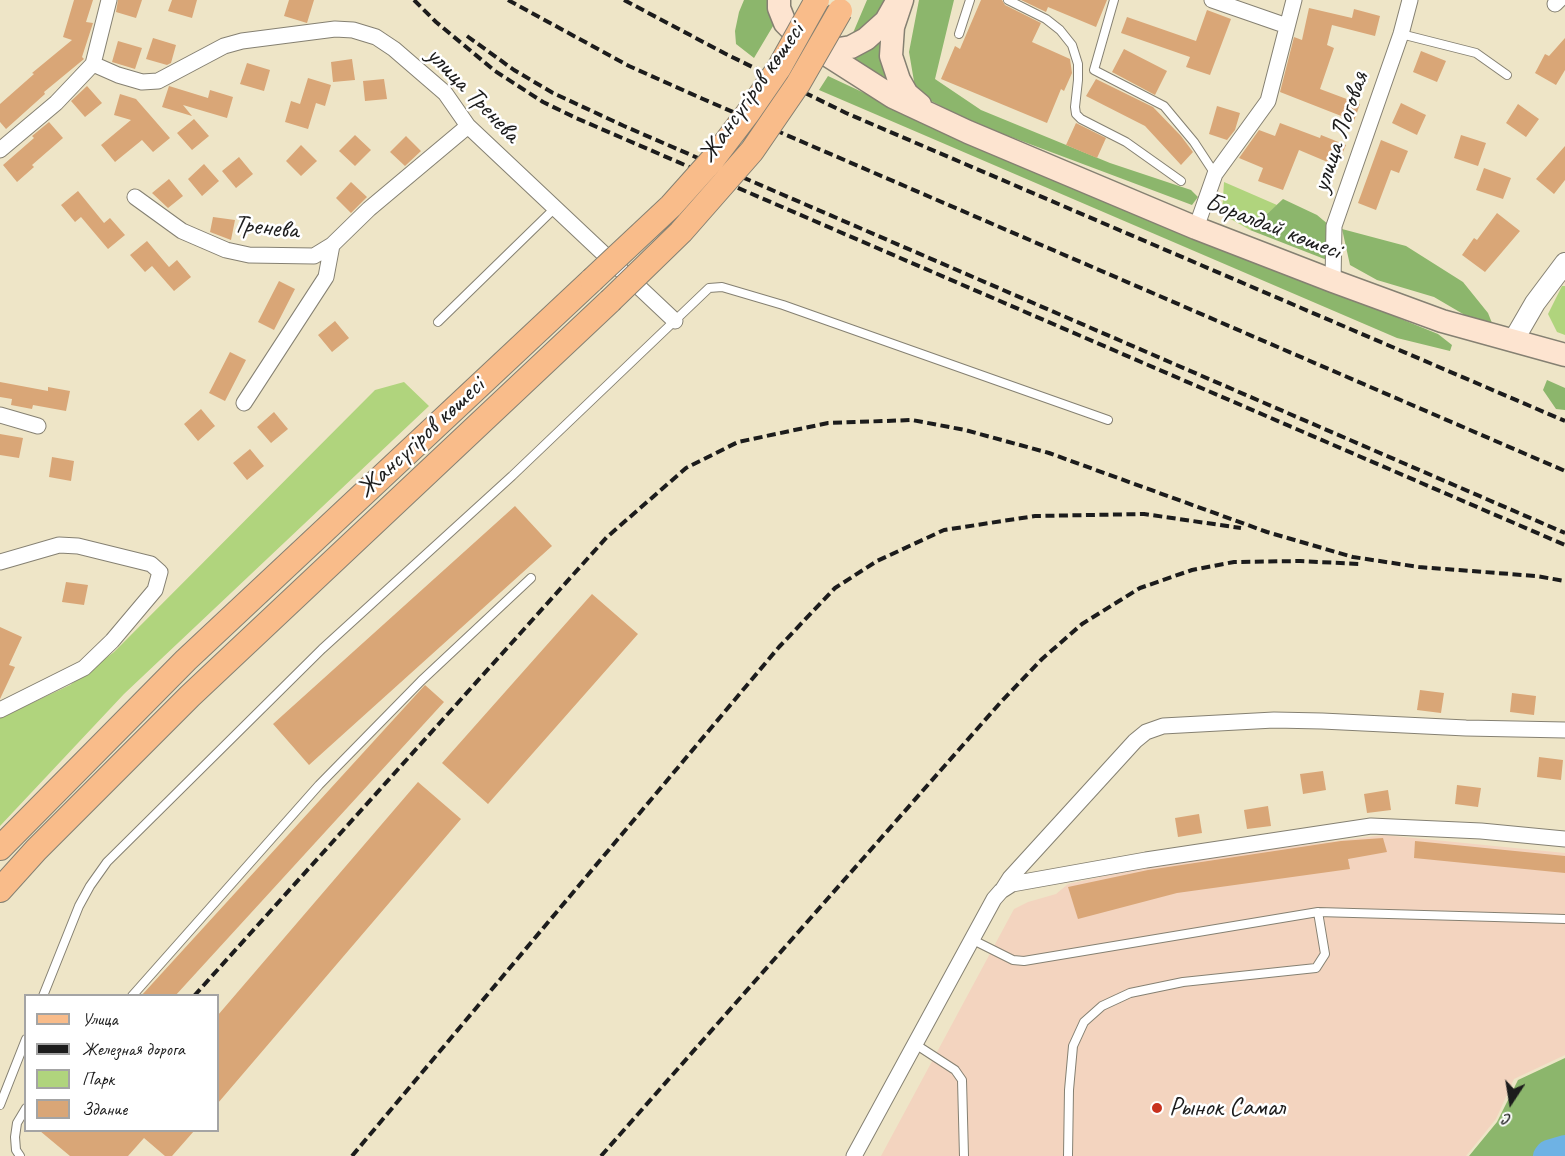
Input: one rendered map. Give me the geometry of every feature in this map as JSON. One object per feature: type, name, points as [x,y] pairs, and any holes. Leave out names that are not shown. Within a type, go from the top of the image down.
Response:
[{"type":"main road","points":[[779,0],[779,8],[785,23],[799,37],[893,97],[968,132]]},
{"type":"main road","name":"Жансүгіров көшесі","points":[[0,848],[194,652],[670,206],[713,159],[748,113],[779,68],[817,0]]},
{"type":"main road","points":[[811,45],[830,50],[851,47],[866,39],[886,21],[897,0]]},
{"type":"main road","points":[[902,0],[893,27],[891,42],[891,56],[899,80],[914,101],[968,132]]},
{"type":"main road","name":"Жансүгіров көшесі","points":[[0,890],[36,850],[190,696],[681,232],[752,151],[793,93],[843,6]]},
{"type":"main road","name":"Боралдай көшесі","points":[[968,132],[1196,228],[1333,281],[1442,321],[1565,355]]},
{"type":"street","points":[[0,150],[56,103],[93,64],[109,0]]},
{"type":"street","points":[[1212,0],[1287,26]]},
{"type":"street","points":[[1196,228],[1215,174],[1268,101],[1294,0]]},
{"type":"street","name":"улица Логовая","points":[[1333,281],[1334,226],[1401,34],[1410,0]]},
{"type":"street","name":"улица Тренева","points":[[93,64],[141,82],[158,81],[224,46],[242,42],[335,29],[353,30],[376,37],[394,49],[445,93],[468,126],[675,321]]},
{"type":"street","name":"Тренева","points":[[135,197],[182,231],[226,250],[249,255],[314,256],[332,245],[369,209],[468,126]]},
{"type":"street","points":[[244,403],[326,277],[332,245]]},
{"type":"street","points":[[1513,341],[1535,303],[1564,267]]},
{"type":"street","points":[[0,415],[38,426]]},
{"type":"street","points":[[0,562],[59,545],[78,546],[151,564],[160,572],[155,590],[112,641],[84,668],[0,710]]},
{"type":"street","points":[[854,1156],[994,898],[1135,741],[1146,732],[1162,726],[1274,720],[1565,730]]},
{"type":"street","points":[[1001,891],[1012,884],[1146,860],[1371,826],[1481,831],[1565,839]]},
{"type":"lane","points":[[959,34],[970,0]]},
{"type":"lane","points":[[1008,0],[1046,19],[1060,30],[1072,45],[1078,72],[1076,114],[1081,119],[1126,142],[1180,181]]},
{"type":"lane","points":[[1114,0],[1094,70],[1164,106],[1194,142],[1215,174]]},
{"type":"lane","points":[[1401,34],[1476,53],[1507,75]]},
{"type":"lane","points":[[438,322],[555,208]]},
{"type":"lane","points":[[44,994],[79,906],[90,885],[107,862],[322,649],[513,476],[709,288],[722,287],[783,305],[1108,420]]},
{"type":"lane","points":[[134,994],[319,785],[421,681],[531,578]]},
{"type":"lane","points":[[973,940],[1013,960],[1024,961],[1318,912],[1565,919]]},
{"type":"lane","points":[[1068,1156],[1072,1046],[1084,1022],[1102,1006],[1130,993],[1183,981],[1316,968],[1325,954],[1318,912]]},
{"type":"lane","points":[[915,1044],[955,1070],[962,1080],[964,1156]]},
{"type":"lane","points":[[0,1105],[24,1045]]},
{"type":"lane","points":[[20,1156],[16,1150],[15,1137],[17,1123],[24,1111]]},
{"type":"shaded area","points":[[1384,835],[1565,853],[1565,1055],[1514,1079],[1496,1119],[1466,1156],[881,1156],[1014,909],[1028,902],[1056,894],[1068,884],[1154,865]]},
{"type":"green space","points":[[744,0],[770,0],[776,21],[754,58],[736,44],[735,31]]},
{"type":"green space","points":[[867,0],[889,0],[879,19],[850,40]]},
{"type":"green space","points":[[919,0],[954,0],[935,79],[981,110],[1110,163],[1191,190],[1198,197],[1192,205],[971,122],[916,93],[909,52]]},
{"type":"green space","points":[[883,32],[890,80],[847,56]]},
{"type":"green space","points":[[828,76],[986,150],[1438,334],[1452,345],[1450,351],[1397,338],[819,90]]},
{"type":"green space","points":[[1224,182],[1277,205],[1250,230],[1222,214]]},
{"type":"green space","points":[[1283,199],[1317,215],[1329,225],[1327,260],[1250,230]]},
{"type":"green space","points":[[1342,229],[1406,246],[1463,282],[1488,313],[1492,323],[1475,321],[1434,297],[1377,280],[1350,265]]},
{"type":"green space","points":[[1562,286],[1565,286],[1565,335],[1557,332],[1548,314]]},
{"type":"green space","points":[[1547,380],[1565,388],[1565,410],[1556,409],[1543,390]]},
{"type":"green space","points":[[404,382],[429,406],[124,694],[0,826],[0,718],[70,685],[114,652],[375,390]]},
{"type":"green space","points":[[1565,1058],[1565,1156],[1469,1156],[1497,1122],[1518,1080]]},
{"type":"building","points":[[74,0],[93,0],[86,22],[93,23],[82,57],[84,59],[44,92],[45,94],[6,129],[0,122],[0,104],[34,74],[32,73],[72,40],[63,37]]},
{"type":"building","points":[[118,0],[142,0],[136,18],[116,12]]},
{"type":"building","points":[[172,0],[197,0],[192,18],[168,11]]},
{"type":"building","points":[[289,0],[314,0],[307,23],[284,16]]},
{"type":"building","points":[[981,0],[1002,0],[1005,5],[1041,23],[1032,42],[1070,59],[1072,73],[1064,91],[1061,89],[1047,123],[941,79],[955,46],[960,49]]},
{"type":"building","points":[[1021,0],[1107,0],[1096,27],[1048,7],[1046,12]]},
{"type":"building","points":[[1309,8],[1352,18],[1354,9],[1380,16],[1375,36],[1332,25],[1327,45],[1334,48],[1320,89],[1360,104],[1354,121],[1280,92],[1294,37],[1302,40]]},
{"type":"building","points":[[1207,10],[1231,19],[1210,75],[1186,67],[1190,57],[1121,33],[1127,17],[1196,41]]},
{"type":"building","points":[[153,38],[176,45],[171,63],[167,65],[146,59]]},
{"type":"building","points":[[1565,38],[1565,70],[1556,85],[1535,73],[1545,54],[1549,56]]},
{"type":"building","points":[[118,41],[142,48],[135,69],[112,62]]},
{"type":"building","points":[[1124,49],[1167,71],[1155,95],[1112,72]]},
{"type":"building","points":[[1421,51],[1446,61],[1437,82],[1413,72]]},
{"type":"building","points":[[352,59],[355,80],[333,82],[331,62]]},
{"type":"building","points":[[247,63],[270,70],[264,91],[240,84]]},
{"type":"building","points":[[308,78],[331,85],[325,106],[316,103],[308,129],[285,122],[291,101],[300,104]]},
{"type":"building","points":[[384,79],[387,99],[365,101],[363,81]]},
{"type":"building","points":[[1096,79],[1153,107],[1193,152],[1181,165],[1145,126],[1086,96]]},
{"type":"building","points":[[87,86],[102,103],[85,117],[71,101]]},
{"type":"building","points":[[169,86],[208,98],[210,90],[233,97],[227,118],[183,105],[192,116],[162,107]]},
{"type":"building","points":[[120,94],[136,99],[170,138],[153,152],[142,140],[115,162],[101,145],[131,120],[114,115]]},
{"type":"building","points":[[1401,103],[1426,115],[1417,135],[1392,123]]},
{"type":"building","points":[[1518,104],[1539,119],[1526,137],[1506,123]]},
{"type":"building","points":[[1217,106],[1240,113],[1235,130],[1227,140],[1209,134]]},
{"type":"building","points":[[194,119],[209,136],[192,150],[177,133]]},
{"type":"building","points":[[49,122],[63,138],[32,165],[34,167],[17,182],[3,165]]},
{"type":"building","points":[[1076,123],[1106,138],[1097,158],[1066,145]]},
{"type":"building","points":[[1280,123],[1346,145],[1337,166],[1299,150],[1283,190],[1258,181],[1263,168],[1239,158],[1259,130],[1275,136]]},
{"type":"building","points":[[355,135],[371,150],[355,166],[339,151]]},
{"type":"building","points":[[1461,135],[1486,143],[1478,166],[1454,158]]},
{"type":"building","points":[[406,136],[421,151],[405,166],[390,152]]},
{"type":"building","points":[[1381,140],[1408,151],[1399,173],[1391,170],[1376,210],[1358,203]]},
{"type":"building","points":[[301,145],[317,161],[301,176],[286,161]]},
{"type":"building","points":[[1565,146],[1565,180],[1554,194],[1536,179]]},
{"type":"building","points":[[239,157],[253,174],[236,188],[222,171]]},
{"type":"building","points":[[204,164],[219,181],[202,196],[188,179]]},
{"type":"building","points":[[1484,168],[1511,178],[1503,199],[1476,190]]},
{"type":"building","points":[[169,179],[183,196],[168,208],[152,193]]},
{"type":"building","points":[[351,182],[367,197],[351,213],[336,198]]},
{"type":"building","points":[[78,191],[104,223],[110,218],[125,235],[108,249],[81,217],[75,222],[61,205]]},
{"type":"building","points":[[1497,213],[1520,231],[1485,272],[1462,255],[1474,238],[1477,240]]},
{"type":"building","points":[[213,217],[235,220],[231,240],[210,232]]},
{"type":"building","points":[[147,241],[169,267],[177,260],[191,277],[174,291],[152,266],[145,272],[130,255]]},
{"type":"building","points":[[279,281],[295,289],[274,330],[258,322]]},
{"type":"building","points":[[335,321],[349,338],[332,352],[318,335]]},
{"type":"building","points":[[230,352],[246,360],[225,401],[209,393]]},
{"type":"building","points":[[0,382],[48,391],[48,387],[70,391],[66,411],[33,405],[32,409],[11,405],[12,399],[0,397]]},
{"type":"building","points":[[201,409],[215,426],[198,441],[184,424]]},
{"type":"building","points":[[274,412],[288,429],[271,443],[257,427]]},
{"type":"building","points":[[0,434],[23,438],[19,458],[0,455]]},
{"type":"building","points":[[250,449],[264,466],[247,480],[233,463]]},
{"type":"building","points":[[52,457],[74,461],[71,481],[49,477]]},
{"type":"building","points":[[515,506],[552,546],[309,765],[273,724]]},
{"type":"building","points":[[66,582],[88,585],[84,605],[62,602]]},
{"type":"building","points":[[592,594],[638,634],[488,804],[442,763]]},
{"type":"building","points":[[0,627],[22,637],[9,665],[15,667],[0,699]]},
{"type":"building","points":[[425,685],[444,702],[177,994],[143,994]]},
{"type":"building","points":[[1420,690],[1444,693],[1441,713],[1417,710]]},
{"type":"building","points":[[1512,693],[1536,696],[1534,715],[1510,712]]},
{"type":"building","points":[[1539,757],[1563,760],[1561,780],[1537,777]]},
{"type":"building","points":[[1323,771],[1326,790],[1303,794],[1300,774]]},
{"type":"building","points":[[418,782],[461,819],[219,1102],[219,1014]]},
{"type":"building","points":[[1457,785],[1481,788],[1478,807],[1455,804]]},
{"type":"building","points":[[1388,790],[1391,810],[1367,813],[1364,794]]},
{"type":"building","points":[[1268,806],[1271,826],[1247,829],[1244,810]]},
{"type":"building","points":[[1199,814],[1202,833],[1178,837],[1175,818]]},
{"type":"building","points":[[1383,838],[1387,852],[1348,859],[1350,869],[1177,893],[1078,919],[1068,887],[1148,870],[1341,841]]},
{"type":"building","points":[[1415,841],[1565,856],[1565,873],[1414,858]]},
{"type":"building","points":[[41,1132],[193,1132],[172,1156],[165,1156],[144,1138],[128,1156],[70,1156]]},
{"type":"waterway","points":[[1545,1156],[1548,1152],[1565,1147]]},
{"type":"railway","points":[[414,0],[436,22],[495,71],[543,102],[576,118],[1565,545]]},
{"type":"railway","points":[[508,0],[629,66],[703,99],[1565,471]]},
{"type":"railway","points":[[624,0],[724,53],[846,113],[1565,421]]},
{"type":"railway","points":[[467,36],[514,70],[553,93],[624,126],[1565,533]]},
{"type":"railway","points":[[196,994],[607,537],[686,468],[738,442],[828,423],[912,420],[965,430],[1049,453],[1267,532],[1353,557],[1419,567],[1536,576],[1565,581]]},
{"type":"railway","points":[[352,1156],[779,647],[835,588],[877,561],[944,530],[1035,516],[1144,514],[1241,528]]},
{"type":"railway","points":[[601,1156],[1000,703],[1042,659],[1082,624],[1140,588],[1192,570],[1234,562],[1300,561],[1359,564]]},
{"type":"place","name":"Рынок Самал","points":[[1157,1108]]}]
